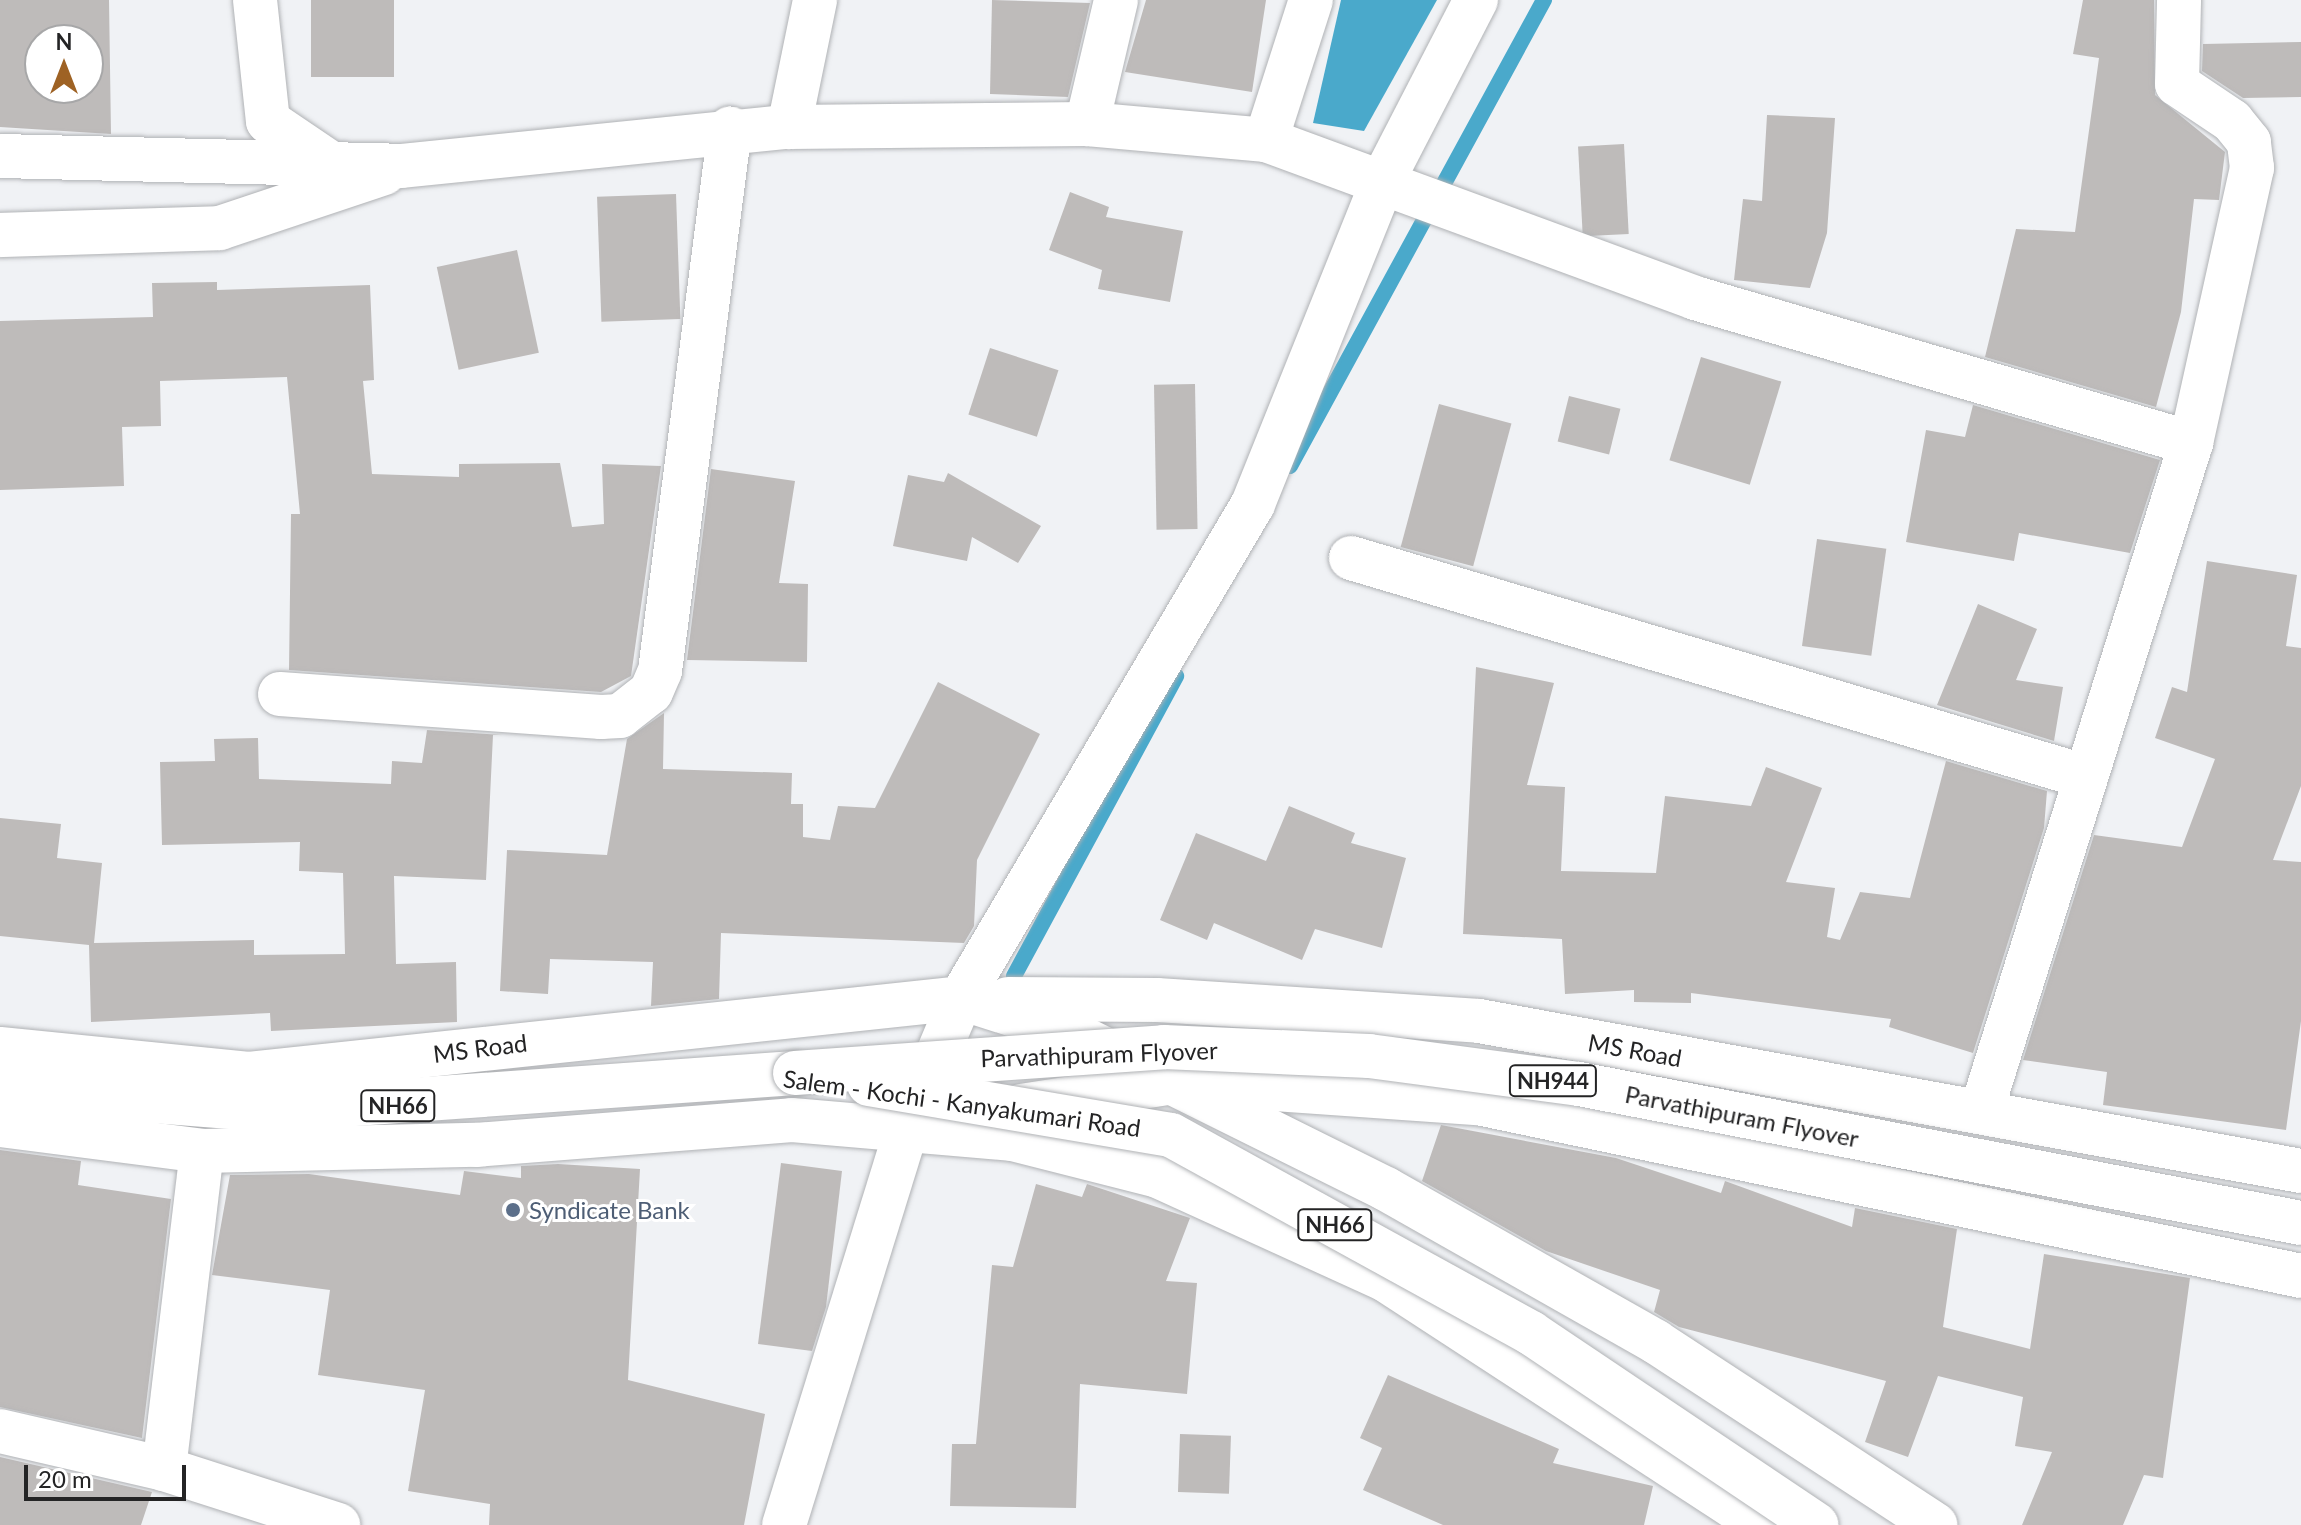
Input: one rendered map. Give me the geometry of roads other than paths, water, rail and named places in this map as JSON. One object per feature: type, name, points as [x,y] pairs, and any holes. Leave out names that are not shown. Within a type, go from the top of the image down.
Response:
[{"type":"main road","points":[[255,0],[268,121],[332,164]]},
{"type":"main road","points":[[789,127],[815,0]]},
{"type":"main road","points":[[1087,124],[1116,0]]},
{"type":"main road","points":[[1266,140],[1311,0]]},
{"type":"main road","points":[[784,1525],[908,1125],[961,998],[1253,504],[1476,0]]},
{"type":"main road","points":[[1981,1112],[2083,776],[2191,443],[2252,168],[2249,142],[2232,121],[2177,84],[2179,0]]},
{"type":"main road","points":[[0,156],[402,166],[730,128],[789,127],[1087,124],[1266,140],[1465,209],[1695,298],[2191,443]]},
{"type":"main road","points":[[280,694],[601,717],[620,716],[651,692],[660,671],[730,128]]},
{"type":"main road","points":[[0,235],[220,228],[285,212],[402,166]]},
{"type":"main road","points":[[1351,558],[2083,776]]},
{"type":"main road","name":"MS Road","points":[[0,1049],[249,1074],[961,998],[1157,1000],[1479,1021],[2301,1171]]},
{"type":"main road","name":"MS Road","points":[[961,998],[1076,1035],[1386,1189],[1656,1342],[1936,1525]]},
{"type":"main road","name":"Parvathipuram Flyover","points":[[795,1073],[1164,1047],[1369,1056],[1579,1084],[2301,1223]]},
{"type":"main road","name":"Salem - Kochi - Kanyakumari Road","points":[[0,1089],[269,1110],[795,1073],[1171,1135],[1531,1333],[1817,1525]]},
{"type":"main road","name":"MS Road","points":[[908,1125],[1175,1082],[1478,1103],[2301,1276]]},
{"type":"main road","points":[[0,1125],[202,1151],[476,1145],[792,1120],[908,1125],[1013,1139],[1158,1176],[1386,1280],[1762,1525]]},
{"type":"main road","points":[[164,1469],[202,1151]]},
{"type":"main road","points":[[0,1431],[164,1469],[338,1525]]},
{"type":"water","points":[[1341,0],[1437,0],[1364,131],[1313,123]]},
{"type":"waterway","points":[[1290,466],[1544,0]]},
{"type":"waterway","points":[[1014,976],[1176,676]]},
{"type":"place","name":"Syndicate Bank","points":[[513,1210]]}]
